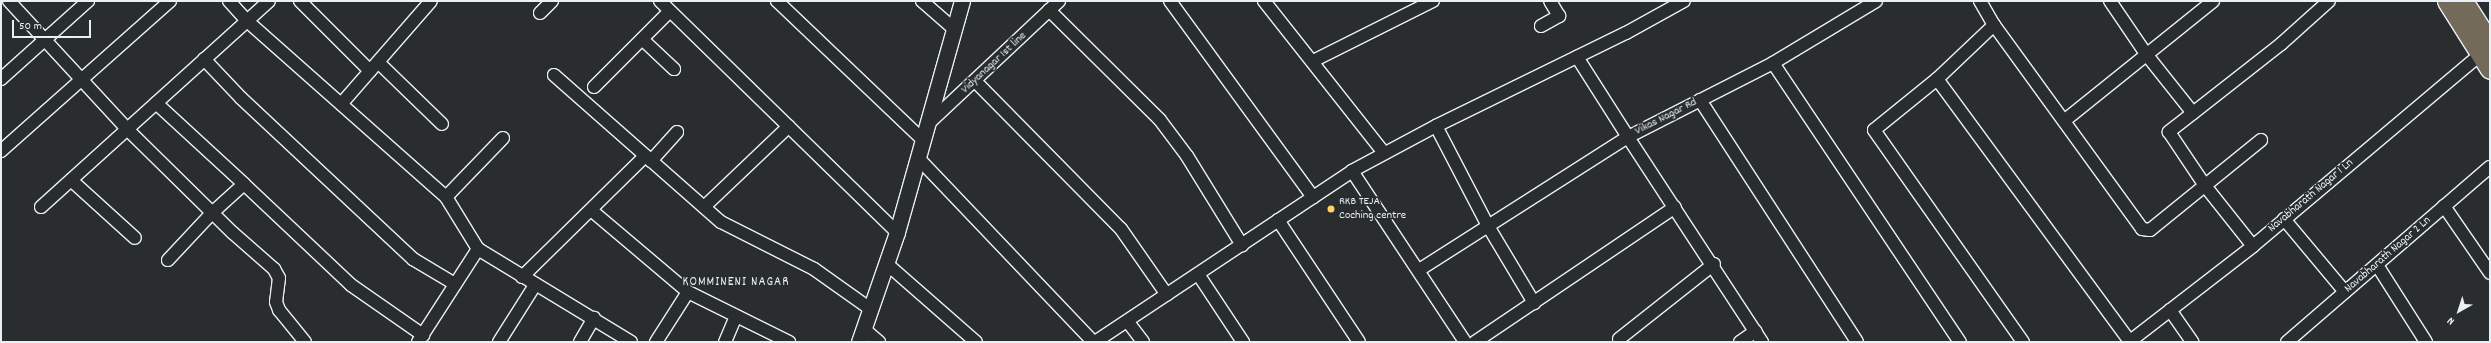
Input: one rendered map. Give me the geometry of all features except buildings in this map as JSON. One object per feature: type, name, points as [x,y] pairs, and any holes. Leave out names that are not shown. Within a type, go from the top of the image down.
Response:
[{"type":"main road","points":[[2447,1],[2488,53]]},
{"type":"main road","points":[[2463,1],[2488,53]]},
{"type":"street","points":[[1,5],[7,1],[127,129],[212,213],[274,269],[279,278],[276,302],[279,310],[305,342]]},
{"type":"street","points":[[1,79],[88,1]]},
{"type":"street","points":[[1,151],[170,1]]},
{"type":"street","points":[[229,1],[246,20],[342,103],[446,197],[478,249],[535,285],[594,318],[631,342]]},
{"type":"street","points":[[41,207],[246,20],[269,1]]},
{"type":"street","points":[[300,1],[442,124]]},
{"type":"street","points":[[342,103],[431,1]]},
{"type":"street","points":[[540,13],[552,1]]},
{"type":"street","points":[[660,1],[897,232]]},
{"type":"street","points":[[777,1],[924,141]]},
{"type":"street","points":[[922,1],[953,28]]},
{"type":"street","points":[[878,342],[862,336],[887,264],[919,159],[953,28],[962,1]]},
{"type":"street","name":"Vidyanagar 1st line","points":[[928,124],[1059,1]]},
{"type":"street","points":[[1170,1],[1313,197]]},
{"type":"street","points":[[1264,1],[1313,61],[1384,153]]},
{"type":"street","points":[[1313,61],[1433,1]]},
{"type":"street","points":[[1541,26],[1559,16],[1550,1]]},
{"type":"street","points":[[919,159],[1094,342],[1128,322],[1352,171],[1436,126],[1577,57],[1682,1]]},
{"type":"street","name":"Vikas Nagar Rd","points":[[1759,337],[1714,264],[1628,137],[1773,63],[1876,1]]},
{"type":"street","points":[[1980,1],[1994,25],[2142,229],[2150,230],[2261,140]]},
{"type":"street","points":[[2110,1],[2146,54],[2193,113]]},
{"type":"street","points":[[2253,246],[2206,186],[2169,132],[2281,44],[2329,1]]},
{"type":"street","points":[[2064,121],[2206,3]]},
{"type":"street","points":[[1050,10],[1160,120],[1187,156],[1242,245]]},
{"type":"street","points":[[594,87],[670,11]]},
{"type":"street","points":[[1994,25],[1937,79],[1874,130],[2023,342]]},
{"type":"street","points":[[642,39],[674,69]]},
{"type":"street","name":"Navabharath Nagar 1 Ln","points":[[2129,342],[2253,246],[2488,53]]},
{"type":"street","points":[[1419,270],[1628,137],[1577,57]]},
{"type":"street","points":[[204,59],[241,98],[413,259],[455,284]]},
{"type":"street","points":[[1773,63],[1960,342]]},
{"type":"street","points":[[554,75],[721,222],[814,269],[872,310]]},
{"type":"street","points":[[1937,79],[2129,342]]},
{"type":"street","points":[[975,81],[1121,229],[1167,295]]},
{"type":"street","points":[[1700,100],[1857,342]]},
{"type":"street","points":[[156,103],[351,285],[420,338],[478,249]]},
{"type":"street","points":[[704,207],[789,126]]},
{"type":"street","points":[[1436,126],[1488,226],[1534,302]]},
{"type":"street","points":[[522,277],[590,210],[677,132]]},
{"type":"street","points":[[446,197],[503,138]]},
{"type":"street","name":"Navabharath Nagar 2 Ln","points":[[2287,342],[2490,167]]},
{"type":"street","points":[[1352,171],[1419,270],[1465,342]]},
{"type":"street","points":[[71,180],[135,238]]},
{"type":"street","points":[[168,260],[212,213],[244,184]]},
{"type":"street","points":[[2444,206],[2490,273]]},
{"type":"street","points":[[1475,342],[1675,207]]},
{"type":"street","points":[[590,210],[688,292],[789,342]]},
{"type":"street","points":[[2284,219],[2345,292]]},
{"type":"street","points":[[1278,220],[1359,342]]},
{"type":"street","points":[[887,264],[976,342]]},
{"type":"street","points":[[1619,339],[1714,264]]},
{"type":"street","points":[[2376,265],[2426,342]]},
{"type":"street","points":[[1198,274],[1243,342]]},
{"type":"street","points":[[498,342],[535,285]]},
{"type":"street","points":[[656,342],[688,292]]},
{"type":"street","points":[[2170,310],[2192,342]]},
{"type":"street","points":[[725,342],[736,316]]},
{"type":"street","points":[[580,342],[594,318]]},
{"type":"street","points":[[1128,322],[1143,342]]},
{"type":"street","points":[[1740,342],[1759,337]]},
{"type":"place","name":"RKB TEJA Coching centre","points":[[1331,209]]},
{"type":"district","name":"KOMMINENI NAGAR","points":[[736,283]]}]
